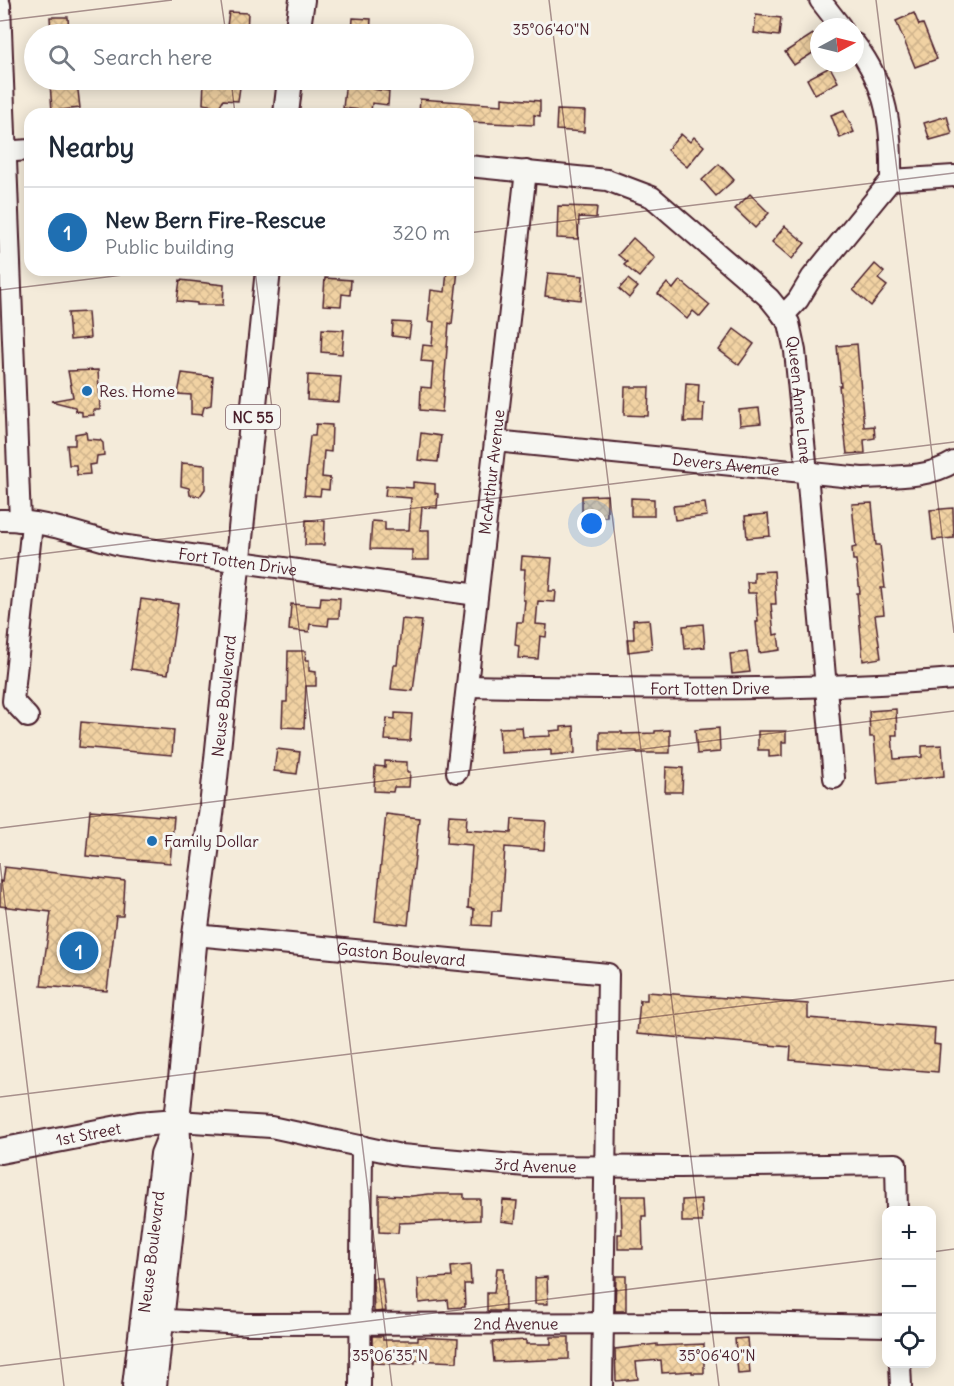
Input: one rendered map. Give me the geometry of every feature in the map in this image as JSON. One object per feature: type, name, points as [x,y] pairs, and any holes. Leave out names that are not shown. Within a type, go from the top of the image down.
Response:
[{"type":"main road","points":[[287,24],[288,0]]},
{"type":"main road","points":[[298,24],[302,0]]},
{"type":"main road","points":[[284,90],[284,108]]},
{"type":"main road","points":[[285,108],[289,90]]},
{"type":"main road","name":"Neuse Boulevard","points":[[135,1386],[154,1320],[179,1155],[177,1121],[195,935],[212,807],[239,563],[267,276]]},
{"type":"main road","name":"1st Street","points":[[0,1151],[139,1124],[177,1121]]},
{"type":"main road","name":"Neuse Boulevard","points":[[154,1320],[154,1386]]},
{"type":"street","points":[[820,0],[834,18]]},
{"type":"street","points":[[0,5],[3,152],[26,523],[13,701],[28,717]]},
{"type":"street","points":[[783,316],[891,180],[889,118],[879,85],[864,56]]},
{"type":"street","points":[[3,152],[24,150]]},
{"type":"street","name":"Queen Anne Lane","points":[[474,167],[607,180],[652,197],[769,298],[789,323],[795,351],[834,778]]},
{"type":"street","name":"McArthur Avenue","points":[[457,772],[526,171]]},
{"type":"street","points":[[891,180],[954,176]]},
{"type":"street","name":"Devers Avenue","points":[[495,441],[862,478],[920,475],[941,470],[954,462]]},
{"type":"street","name":"Fort Totten Drive","points":[[0,520],[66,530],[120,545],[477,595]]},
{"type":"street","name":"Fort Totten Drive","points":[[467,686],[639,689],[825,688],[954,679]]},
{"type":"street","name":"Gaston Boulevard","points":[[195,935],[608,974],[604,1166]]},
{"type":"street","name":"3rd Avenue","points":[[177,1121],[271,1127],[401,1155],[526,1166],[896,1164],[897,1206]]},
{"type":"street","points":[[360,1386],[362,1146]]},
{"type":"street","points":[[602,1386],[604,1166]]},
{"type":"street","name":"2nd Avenue","points":[[154,1320],[246,1324],[748,1323],[882,1326]]},
{"type":"street","points":[[900,1368],[901,1386]]},
{"type":"building","points":[[229,12],[248,13],[247,24],[227,24]]},
{"type":"building","points":[[914,13],[919,25],[923,24],[937,59],[915,67],[896,21]]},
{"type":"building","points":[[756,15],[781,18],[779,36],[754,33]]},
{"type":"building","points":[[50,17],[68,17],[68,24],[50,24]]},
{"type":"building","points":[[353,18],[371,19],[371,24],[353,24]]},
{"type":"building","points":[[810,36],[810,55],[794,65],[785,52]]},
{"type":"building","points":[[820,72],[833,72],[838,82],[815,94],[807,79]]},
{"type":"building","points":[[50,90],[78,90],[80,108],[52,108]]},
{"type":"building","points":[[204,90],[240,90],[238,101],[223,100],[219,107],[203,104]]},
{"type":"building","points":[[345,90],[389,91],[388,105],[372,103],[371,108],[343,108]]},
{"type":"building","points":[[502,98],[540,101],[540,116],[534,115],[534,125],[474,122],[474,108],[419,108],[420,99],[502,105]]},
{"type":"building","points":[[557,110],[585,111],[584,132],[556,130]]},
{"type":"building","points":[[844,110],[854,132],[840,138],[831,115]]},
{"type":"building","points":[[947,116],[952,134],[930,140],[924,123]]},
{"type":"building","points":[[681,134],[690,142],[694,137],[704,146],[687,167],[667,150]]},
{"type":"building","points":[[719,164],[734,180],[716,196],[702,180]]},
{"type":"building","points":[[750,194],[769,213],[755,228],[735,209]]},
{"type":"building","points":[[558,206],[597,207],[596,218],[579,217],[578,239],[557,238]]},
{"type":"building","points":[[785,226],[805,243],[792,259],[772,242]]},
{"type":"building","points":[[633,238],[655,258],[639,277],[624,265],[627,262],[618,255]]},
{"type":"building","points":[[875,264],[884,272],[878,279],[887,286],[871,306],[853,290]]},
{"type":"building","points":[[548,273],[583,276],[581,300],[545,296]]},
{"type":"building","points":[[446,276],[457,276],[452,324],[449,323],[442,412],[420,410],[421,387],[431,388],[433,362],[421,361],[423,345],[432,346],[434,322],[428,321],[431,290],[445,292]]},
{"type":"building","points":[[325,278],[351,280],[350,295],[342,294],[341,306],[323,305]]},
{"type":"building","points":[[628,279],[638,287],[629,298],[619,289]]},
{"type":"building","points":[[180,280],[224,285],[223,305],[197,305],[197,303],[177,301]]},
{"type":"building","points":[[680,280],[710,305],[700,317],[693,311],[687,319],[658,294],[667,283],[673,289]]},
{"type":"building","name":"Res. Home","points":[[88,312],[90,338],[70,340],[68,313]]},
{"type":"building","points":[[393,322],[411,323],[409,338],[392,336]]},
{"type":"building","points":[[322,329],[344,330],[342,354],[321,352]]},
{"type":"building","points":[[734,329],[754,344],[739,365],[719,350]]},
{"type":"building","points":[[857,344],[864,427],[874,426],[875,438],[864,440],[865,453],[847,454],[837,346]]},
{"type":"building","name":"Res. Home","points":[[98,370],[100,410],[93,410],[94,415],[82,416],[82,412],[76,411],[75,407],[51,401],[73,397],[68,371]]},
{"type":"building","name":"Res. Home","points":[[182,373],[213,377],[211,405],[204,407],[202,415],[191,414],[191,395],[178,394]]},
{"type":"building","points":[[308,375],[341,377],[339,402],[307,400]]},
{"type":"building","points":[[686,383],[699,384],[698,403],[704,403],[703,422],[684,422]]},
{"type":"building","points":[[625,387],[649,387],[648,416],[624,415]]},
{"type":"building","points":[[759,408],[761,423],[740,425],[739,410]]},
{"type":"building","points":[[316,424],[332,425],[331,452],[324,451],[322,477],[330,478],[329,490],[321,489],[320,496],[304,495],[310,436],[315,436]]},
{"type":"building","name":"Res. Home","points":[[86,432],[87,439],[100,440],[103,443],[104,455],[97,456],[96,464],[89,465],[90,474],[77,475],[76,465],[69,465],[67,445],[75,445],[75,434]]},
{"type":"building","points":[[421,433],[441,436],[438,462],[418,460]]},
{"type":"building","points":[[182,463],[205,465],[205,489],[200,496],[190,495],[189,488],[181,486]]},
{"type":"building","points":[[413,482],[435,484],[435,493],[438,494],[437,508],[422,507],[420,530],[429,530],[429,560],[412,560],[412,550],[370,549],[372,521],[385,522],[385,530],[409,530],[411,498],[385,496],[386,486],[413,488]]},
{"type":"building","points":[[607,495],[607,517],[582,517],[582,496]]},
{"type":"building","points":[[631,498],[654,499],[654,516],[631,516]]},
{"type":"building","points":[[705,503],[707,516],[675,520],[673,506]]},
{"type":"building","points":[[872,503],[876,545],[880,545],[885,588],[881,588],[884,614],[875,615],[881,658],[863,661],[857,593],[860,593],[856,560],[853,560],[852,548],[856,547],[852,504]]},
{"type":"building","points":[[953,508],[954,538],[933,540],[930,510]]},
{"type":"building","points":[[768,514],[770,536],[747,538],[745,516]]},
{"type":"building","points":[[306,520],[325,521],[324,545],[305,545]]},
{"type":"building","points":[[522,556],[552,558],[549,591],[556,591],[555,602],[538,601],[536,624],[547,625],[546,637],[540,636],[538,659],[518,658],[519,646],[515,645],[517,622],[523,622],[525,600],[523,600],[525,569],[521,569]]},
{"type":"building","points":[[774,571],[776,604],[771,604],[774,635],[778,634],[780,650],[759,653],[756,593],[748,593],[747,582],[754,582],[754,572]]},
{"type":"building","points":[[321,597],[340,598],[339,618],[329,618],[328,626],[310,624],[309,632],[289,630],[291,604],[320,606]]},
{"type":"building","points":[[141,599],[178,604],[168,674],[131,669]]},
{"type":"building","points":[[402,619],[422,621],[413,691],[391,689],[394,665],[397,665]]},
{"type":"building","points":[[649,619],[652,649],[628,652],[627,639],[634,639],[633,620]]},
{"type":"building","points":[[703,624],[705,647],[685,649],[683,626]]},
{"type":"building","points":[[288,651],[306,651],[305,660],[309,660],[309,671],[316,672],[316,686],[306,686],[304,728],[282,727],[283,702],[287,702]]},
{"type":"building","points":[[747,652],[750,672],[732,674],[730,654]]},
{"type":"building","points":[[896,709],[897,735],[892,735],[894,759],[922,757],[922,746],[942,745],[944,776],[878,784],[874,737],[870,737],[869,711]]},
{"type":"building","points":[[395,713],[412,714],[410,741],[385,740],[387,718],[395,719]]},
{"type":"building","points":[[81,722],[174,730],[172,755],[79,747]]},
{"type":"building","points":[[574,726],[575,753],[551,755],[551,750],[501,753],[499,728],[522,727],[523,737],[550,736],[550,731]]},
{"type":"building","points":[[719,728],[720,752],[697,754],[695,730]]},
{"type":"building","points":[[670,730],[670,753],[600,750],[600,732],[622,732],[622,734]]},
{"type":"building","points":[[758,731],[786,731],[786,742],[782,742],[782,756],[769,757],[769,750],[758,750]]},
{"type":"building","points":[[277,749],[300,752],[297,774],[274,771]]},
{"type":"building","points":[[385,761],[407,762],[407,772],[410,772],[409,787],[394,787],[393,792],[374,791],[375,766],[385,767]]},
{"type":"building","points":[[666,767],[683,768],[682,792],[665,792]]},
{"type":"building","points":[[90,810],[174,817],[170,863],[86,856]]},
{"type":"building","points":[[386,814],[419,818],[408,925],[375,921]]},
{"type":"building","points":[[449,815],[467,816],[466,830],[511,833],[512,819],[546,821],[544,850],[505,847],[501,911],[492,911],[491,926],[473,925],[474,909],[468,908],[472,845],[447,843]]},
{"type":"building","points":[[4,867],[125,881],[123,916],[116,916],[107,991],[41,986],[51,912],[0,906],[0,881],[2,882]]},
{"type":"building","points":[[647,992],[808,1004],[808,1018],[935,1028],[934,1044],[940,1045],[938,1072],[790,1060],[791,1047],[637,1034],[640,1000],[647,1000]]},
{"type":"building","points":[[464,1194],[464,1199],[480,1199],[480,1220],[399,1223],[398,1233],[379,1232],[379,1195]]},
{"type":"building","points":[[621,1196],[645,1196],[646,1216],[642,1216],[643,1249],[618,1249],[618,1234],[622,1234]]},
{"type":"building","points":[[701,1199],[702,1222],[682,1222],[682,1200]]},
{"type":"building","points":[[503,1200],[517,1201],[515,1223],[501,1221]]},
{"type":"building","points":[[470,1265],[471,1284],[464,1284],[465,1307],[449,1308],[448,1300],[419,1303],[418,1279],[452,1277],[451,1267]]},
{"type":"building","points":[[497,1268],[504,1268],[505,1311],[487,1311],[487,1293],[494,1293]]},
{"type":"building","points":[[616,1276],[626,1276],[626,1311],[615,1311]]},
{"type":"building","points":[[547,1277],[548,1304],[535,1304],[535,1278]]},
{"type":"building","points":[[373,1278],[382,1278],[386,1311],[374,1312]]},
{"type":"building","points":[[372,1336],[383,1336],[383,1340],[418,1340],[418,1337],[458,1339],[457,1362],[415,1360],[415,1363],[403,1364],[372,1363]]},
{"type":"building","points":[[551,1337],[569,1337],[569,1359],[494,1362],[492,1342],[526,1340],[526,1344],[551,1344]]},
{"type":"building","points":[[747,1338],[750,1373],[738,1374],[735,1339]]},
{"type":"building","points":[[657,1344],[657,1346],[704,1344],[704,1373],[692,1373],[692,1371],[662,1373],[661,1360],[636,1362],[638,1379],[616,1381],[615,1349]]},
{"type":"place","name":"Res. Home","points":[[87,391]]},
{"type":"place","name":"Family Dollar","points":[[152,841]]},
{"type":"place","name":"New Bern Fire-Rescue","points":[[79,951]]}]
